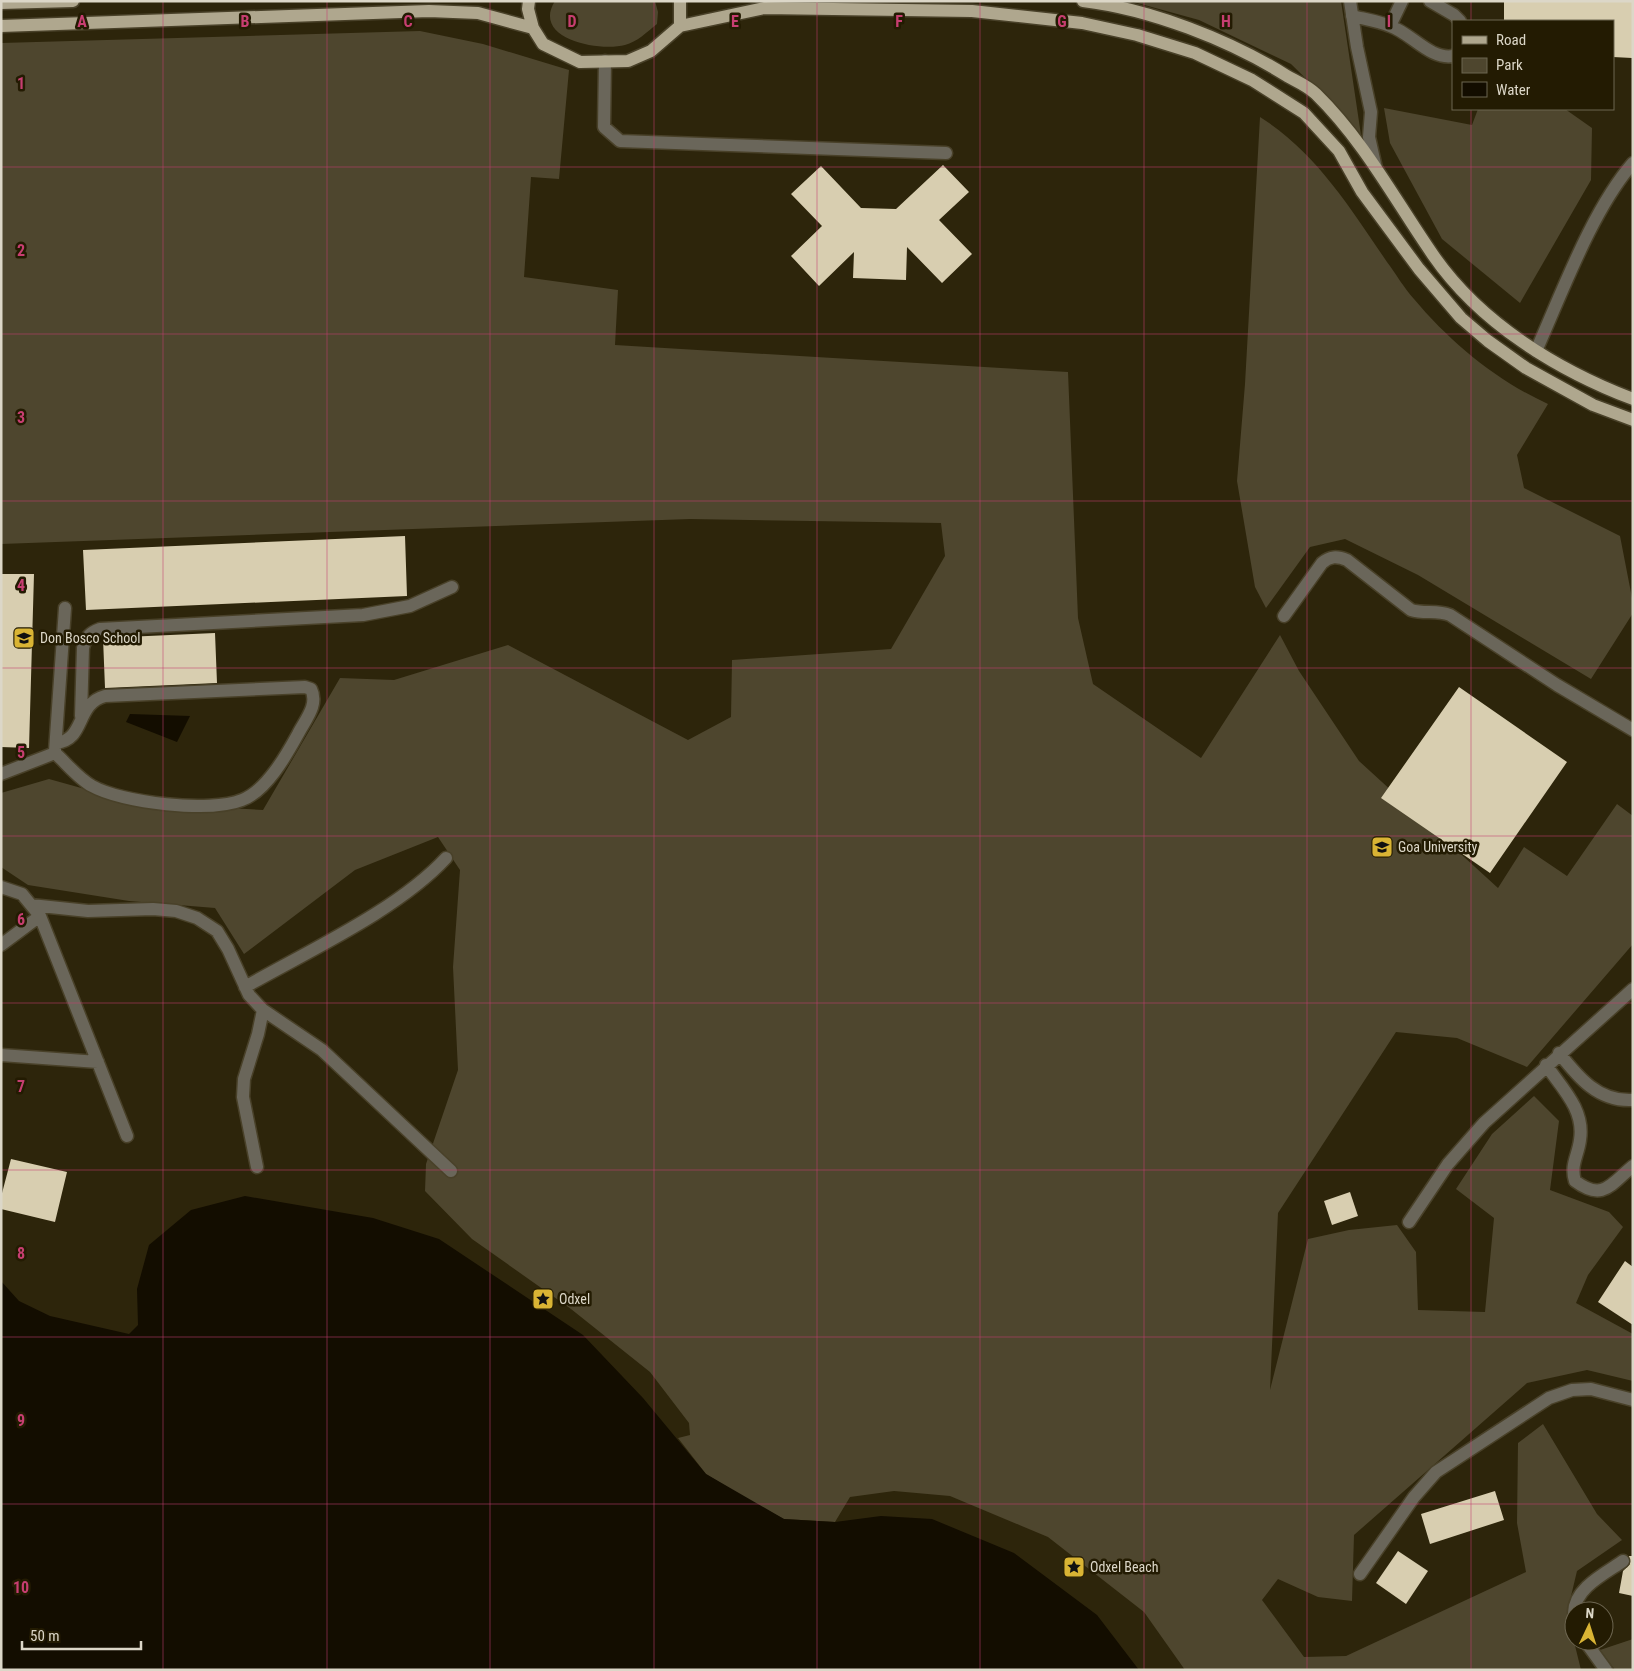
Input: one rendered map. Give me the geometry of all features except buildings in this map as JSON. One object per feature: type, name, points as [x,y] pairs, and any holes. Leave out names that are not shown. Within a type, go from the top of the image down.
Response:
[{"type":"main road","points":[[1,3],[73,1]]},
{"type":"main road","points":[[529,1],[528,9],[532,28],[543,44],[580,62],[628,61],[652,51],[680,26],[764,8],[972,11],[1082,23],[1137,35],[1195,53],[1252,80],[1304,113],[1340,151],[1362,192],[1419,269],[1461,318],[1488,341],[1526,368],[1594,405],[1633,420]]},
{"type":"main road","points":[[680,1],[680,26]]},
{"type":"main road","points":[[1083,1],[1141,14],[1193,31],[1257,57],[1314,92],[1351,132],[1434,257],[1476,303],[1500,325],[1536,351],[1602,387],[1633,399]]},
{"type":"main road","points":[[1,26],[429,11],[478,13],[532,28]]},
{"type":"street","points":[[1350,1],[1371,112],[1370,137],[1376,168]]},
{"type":"street","points":[[1390,26],[1402,1]]},
{"type":"street","points":[[1430,1],[1459,20]]},
{"type":"street","points":[[1352,16],[1390,26],[1407,34],[1440,56],[1452,56]]},
{"type":"street","points":[[605,61],[604,127],[620,141],[946,153]]},
{"type":"street","points":[[1536,351],[1593,226],[1620,178],[1633,163]]},
{"type":"street","points":[[1284,616],[1322,563],[1328,558],[1339,557],[1347,560],[1411,610],[1419,612],[1439,611],[1450,615],[1633,730]]},
{"type":"street","points":[[80,721],[83,648],[86,637],[100,629],[363,615],[410,606],[452,587]]},
{"type":"street","points":[[1,774],[56,748],[73,737],[87,706],[94,699],[105,696],[304,687],[311,690],[314,696],[313,706],[286,755],[265,783],[242,800],[205,807],[125,798],[92,786],[56,748],[64,608]]},
{"type":"street","points":[[245,987],[362,921],[428,878],[446,858]]},
{"type":"street","points":[[1,887],[22,894],[40,916],[127,1136]]},
{"type":"street","points":[[31,905],[88,911],[153,909],[176,911],[197,918],[217,931],[228,949],[249,995],[263,1010],[322,1050],[451,1172]]},
{"type":"street","points":[[1,945],[40,916]]},
{"type":"street","points":[[1409,1222],[1448,1164],[1484,1122],[1559,1053],[1633,989]]},
{"type":"street","points":[[257,1167],[243,1097],[244,1079],[258,1034],[263,1010]]},
{"type":"street","points":[[1559,1053],[1582,1081],[1594,1090],[1610,1097],[1633,1100]]},
{"type":"street","points":[[1,1055],[98,1062]]},
{"type":"street","points":[[1546,1065],[1573,1103],[1579,1116],[1580,1141],[1572,1166],[1575,1181],[1588,1190],[1597,1192],[1604,1189],[1633,1166]]},
{"type":"street","points":[[1360,1574],[1414,1497],[1436,1472],[1549,1398],[1572,1390],[1591,1389],[1633,1400]]},
{"type":"street","points":[[1578,1601],[1579,1596],[1591,1583],[1623,1560]]},
{"type":"street","points":[[1592,1651],[1606,1670]]},
{"type":"green space","points":[[555,1],[655,1],[658,12],[657,24],[629,44],[614,47],[585,44],[571,40],[552,25],[550,14]]},
{"type":"green space","points":[[1130,1],[1341,1],[1361,135],[1291,64],[1199,20]]},
{"type":"green space","points":[[420,31],[483,44],[569,70],[559,179],[531,177],[524,277],[618,290],[615,345],[1068,372],[1078,618],[1093,684],[1201,758],[1280,635],[1299,671],[1359,761],[1498,888],[1524,847],[1567,876],[1617,804],[1633,816],[1633,944],[1527,1067],[1457,1038],[1396,1032],[1278,1213],[1270,1390],[1308,1239],[1349,1230],[1397,1225],[1416,1252],[1418,1310],[1485,1312],[1494,1218],[1456,1189],[1492,1134],[1534,1096],[1559,1121],[1550,1190],[1609,1212],[1623,1227],[1588,1275],[1576,1303],[1633,1334],[1633,1381],[1587,1370],[1527,1383],[1354,1535],[1352,1601],[1318,1597],[1278,1579],[1262,1600],[1304,1657],[1346,1656],[1526,1572],[1517,1523],[1518,1443],[1543,1424],[1597,1514],[1622,1540],[1577,1571],[1570,1601],[1564,1601],[1564,1651],[1576,1651],[1581,1670],[1185,1670],[1144,1612],[1048,1537],[950,1496],[894,1491],[850,1497],[835,1522],[784,1519],[753,1503],[706,1474],[678,1438],[690,1435],[689,1423],[650,1372],[571,1309],[472,1239],[425,1191],[426,1164],[458,1070],[453,967],[460,870],[438,837],[355,870],[244,954],[215,908],[129,901],[28,885],[1,867],[1,793],[49,779],[135,803],[263,810],[340,678],[394,680],[508,645],[688,740],[731,717],[732,660],[891,649],[945,556],[941,523],[690,519],[1,544],[1,43]]},
{"type":"green space","points":[[1384,108],[1472,125],[1478,110],[1566,110],[1592,128],[1591,180],[1520,303],[1442,239],[1390,143]]},
{"type":"green space","points":[[1260,117],[1280,131],[1315,164],[1346,202],[1407,290],[1443,330],[1475,359],[1493,372],[1529,395],[1548,404],[1517,455],[1524,488],[1620,536],[1633,603],[1633,613],[1591,679],[1418,575],[1345,539],[1310,547],[1266,608],[1255,587],[1237,481],[1245,384]]},
{"type":"green space","points":[[1633,1639],[1633,1670],[1615,1670],[1601,1651],[1614,1651],[1614,1645]]},
{"type":"water","points":[[130,714],[190,716],[177,742],[126,722]]},
{"type":"water","points":[[245,1196],[373,1218],[439,1239],[583,1335],[643,1398],[706,1474],[784,1519],[835,1522],[881,1516],[932,1519],[1014,1553],[1097,1615],[1139,1670],[1,1670],[1,1281],[19,1301],[50,1316],[129,1334],[138,1325],[137,1289],[149,1245],[191,1210]]},
{"type":"place","name":"Don Bosco School","points":[[24,638]]},
{"type":"place","name":"Goa University","points":[[1382,847]]},
{"type":"place","name":"Odxel","points":[[543,1299]]},
{"type":"place","name":"Odxel Beach","points":[[1074,1567]]}]
